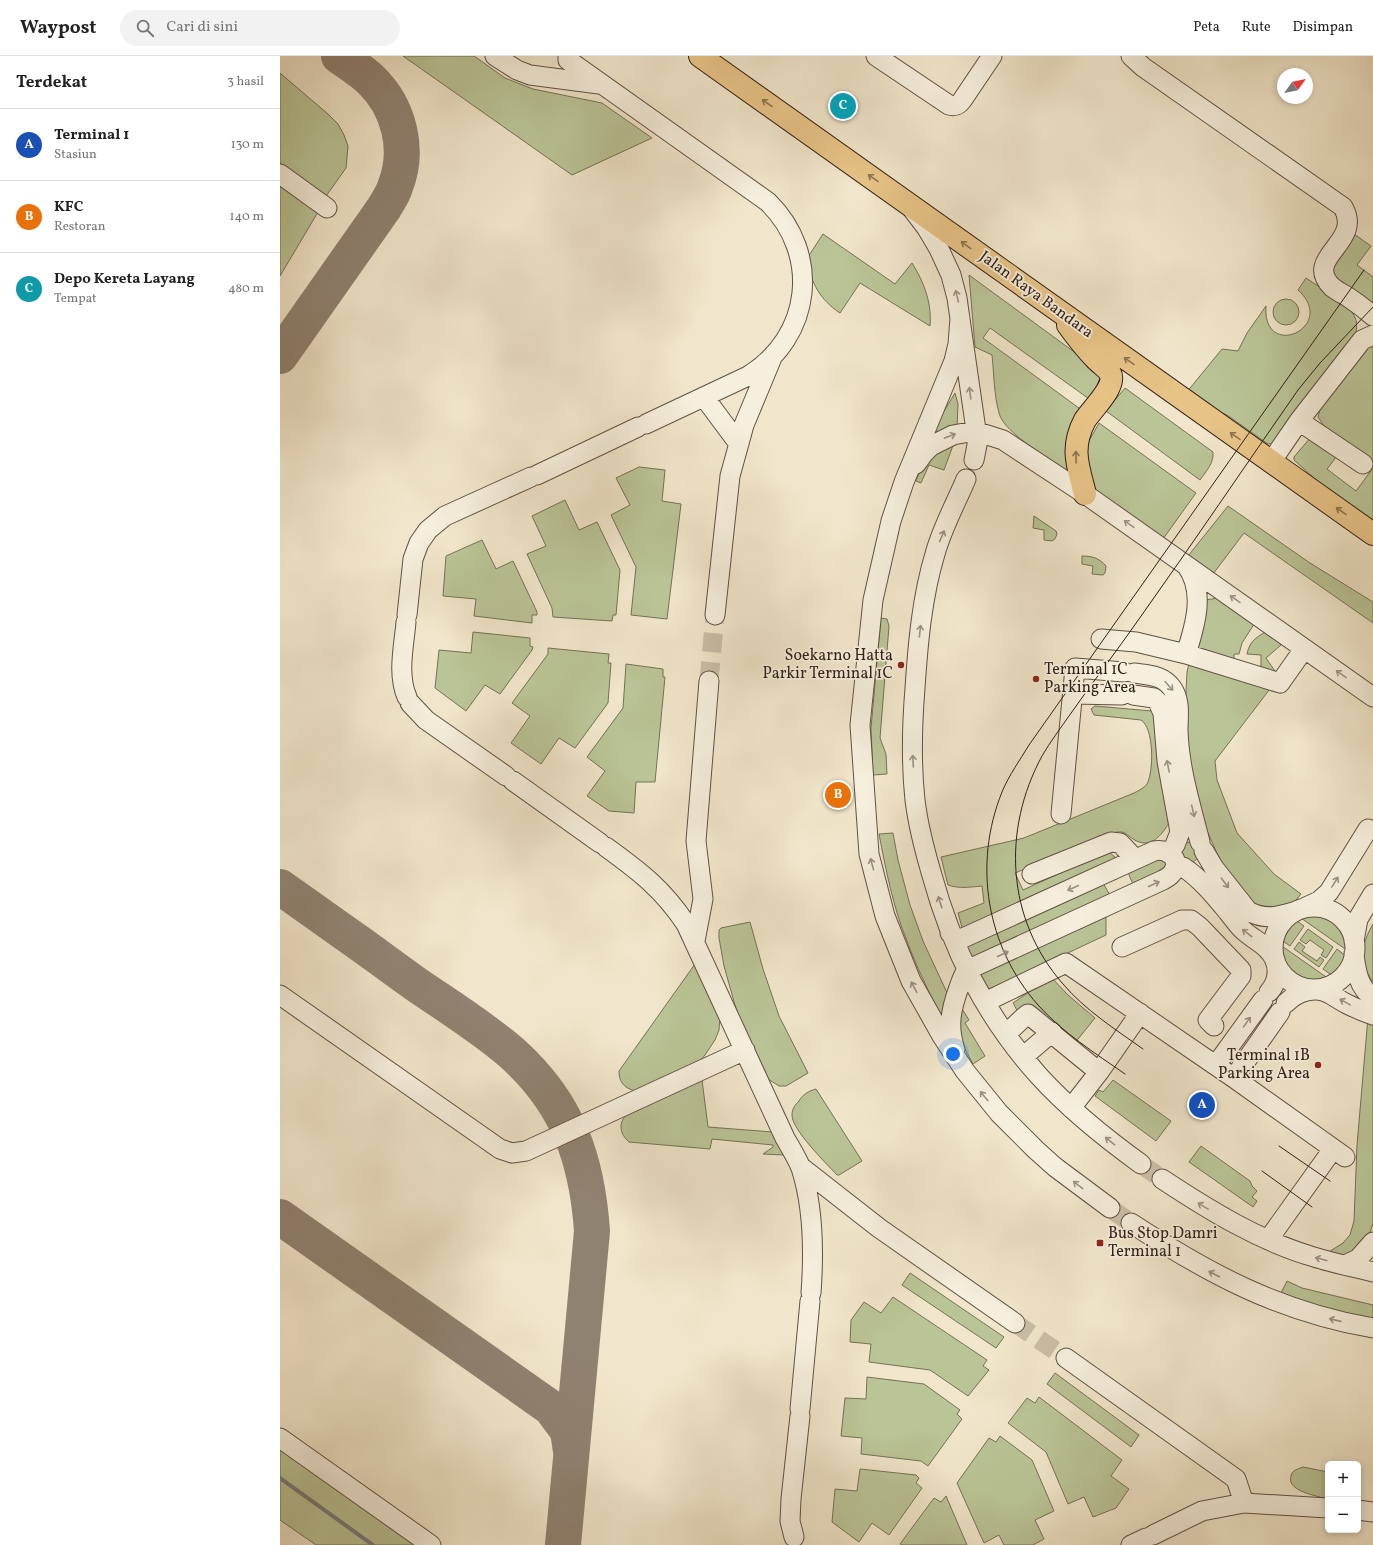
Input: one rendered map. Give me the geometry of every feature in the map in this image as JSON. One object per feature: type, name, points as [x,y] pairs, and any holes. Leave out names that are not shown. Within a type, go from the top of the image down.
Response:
[{"type":"main road","name":"Jalan Raya Bandara","points":[[700,56],[1373,534]]},
{"type":"main road","points":[[1055,308],[1085,348],[1111,373],[1112,379],[1111,384],[1086,420],[1079,433],[1076,454],[1077,466],[1085,494]]},
{"type":"street","points":[[495,56],[517,70],[530,75],[596,83],[610,89]]},
{"type":"street","points":[[876,56],[949,105],[955,107],[963,100],[992,56]]},
{"type":"street","points":[[1131,56],[1143,67],[1337,202],[1346,213],[1348,219],[1346,232],[1328,257],[1324,268],[1325,274],[1333,287],[1367,311],[1363,322],[1367,338],[1299,421],[1271,462]]},
{"type":"street","points":[[545,77],[559,73],[563,69],[566,57],[756,193],[779,213],[795,240],[800,255],[803,284],[798,314],[780,349],[762,367],[748,376],[534,476],[444,516],[428,530],[419,542],[413,559],[406,618],[402,681],[409,700],[426,720],[642,873],[675,907],[695,942],[785,1138],[801,1167],[809,1204],[813,1238],[811,1297],[791,1499],[790,1521],[796,1542]]},
{"type":"street","points":[[280,174],[327,208]]},
{"type":"street","points":[[905,201],[926,227],[939,249],[951,275],[957,298],[976,431],[977,445],[974,460]]},
{"type":"street","points":[[960,318],[958,344],[950,372],[935,404],[904,482],[891,521],[873,600],[860,725],[869,854],[885,916],[911,981],[942,1036],[965,1071],[999,1113],[1025,1140],[1055,1167],[1110,1208]]},
{"type":"street","points":[[715,615],[730,476],[744,425],[771,359]]},
{"type":"street","points":[[704,397],[739,444]]},
{"type":"street","points":[[1299,421],[1363,464]]},
{"type":"street","points":[[904,482],[924,453],[931,446],[953,435],[976,431],[1003,440],[1085,494],[1373,697]]},
{"type":"street","points":[[966,479],[935,552],[921,618],[913,709],[914,770],[918,816],[923,844],[939,901],[950,933],[967,970],[985,1002],[1006,1034],[1039,1076],[1071,1108],[1142,1164]]},
{"type":"street","points":[[1185,564],[1194,578],[1198,596],[1193,629],[1186,654]]},
{"type":"street","points":[[1100,639],[1136,642],[1186,654],[1280,683],[1304,649]]},
{"type":"street","points":[[1061,814],[1075,668],[1129,672],[1160,678],[1171,688],[1178,700],[1178,731],[1182,764],[1202,846],[1214,868],[1248,911],[1255,915],[1267,918],[1282,916],[1319,902],[1329,892],[1368,829]]},
{"type":"street","points":[[695,942],[703,899],[696,841],[709,681]]},
{"type":"street","points":[[1073,694],[1127,695],[1154,698],[1158,702],[1163,713],[1167,761],[1180,832],[1178,857],[1188,868],[1198,865],[1201,861],[1202,846]]},
{"type":"street","points":[[965,1071],[952,1040],[950,1025],[953,1002],[963,975],[967,970],[1114,904],[1127,896],[1168,877],[1176,866],[1182,838],[1191,837],[1202,846]]},
{"type":"street","points":[[1032,874],[1111,842],[1120,843],[1127,896]]},
{"type":"street","points":[[950,933],[957,938],[963,938],[1154,851],[1163,850],[1178,857],[1204,883],[1242,929],[1261,943],[1275,960],[1281,972],[1291,982],[1303,988],[1324,990],[1358,1009],[1373,1015]]},
{"type":"street","points":[[1234,1078],[1283,1008],[1293,997],[1301,992],[1330,986],[1342,978],[1350,967],[1358,919],[1373,894]]},
{"type":"street","points":[[1216,1065],[1223,1033],[1266,996],[1273,988],[1277,970],[1273,946],[1276,932],[1283,920],[1300,909],[1319,907],[1337,914],[1342,918],[1350,928],[1354,947],[1357,977],[1373,998]]},
{"type":"street","points":[[1122,947],[1182,920],[1192,920],[1200,926],[1242,973],[1208,1020],[1223,1033]]},
{"type":"street","points":[[985,1002],[1066,963],[1216,1065],[1339,1153],[1268,1240]]},
{"type":"street","points":[[280,995],[500,1149],[512,1153],[526,1151],[745,1050]]},
{"type":"street","points":[[1071,1108],[1099,1072],[1140,1013]]},
{"type":"street","points":[[1006,1034],[1028,1014],[1052,1032],[1099,1072]]},
{"type":"street","points":[[1023,1057],[1052,1032]]},
{"type":"street","points":[[801,1167],[879,1228],[1015,1323]]},
{"type":"street","points":[[1162,1179],[1221,1216],[1268,1240],[1313,1257],[1373,1272]]},
{"type":"street","points":[[1131,1223],[1174,1251],[1239,1286],[1320,1317],[1373,1328]]},
{"type":"street","points":[[1345,1265],[1358,1260],[1373,1242]]},
{"type":"street","points":[[1066,1358],[1236,1479],[1244,1503]]},
{"type":"street","points":[[280,1438],[431,1545]]},
{"type":"street","points":[[1143,1539],[1202,1511],[1244,1503],[1325,1508]]},
{"type":"street","points":[[1361,1510],[1373,1512]]},
{"type":"green space","points":[[403,56],[474,56],[505,78],[533,89],[602,103],[652,138],[572,175]]},
{"type":"green space","points":[[280,73],[328,114],[338,124],[344,135],[348,146],[346,168],[326,196],[280,163]]},
{"type":"green space","points":[[280,184],[318,212],[280,276]]},
{"type":"green space","points":[[823,234],[895,284],[912,263],[926,293],[930,309],[930,326],[860,283],[840,313],[833,308],[817,290],[806,260]]},
{"type":"green space","points":[[1354,234],[1371,246],[1357,265],[1373,277],[1373,313],[1340,288],[1331,267]]},
{"type":"green space","points":[[969,275],[1107,376],[1092,401],[990,328],[983,338],[1083,411],[1072,474],[1042,455],[1010,430],[1003,421],[999,413],[996,399],[992,355],[975,347]]},
{"type":"green space","points":[[1306,278],[1348,308],[1355,318],[1357,324],[1356,330],[1354,338],[1276,443],[1268,444],[1227,415],[1207,407],[1186,393],[1222,349],[1238,351],[1247,333],[1266,306],[1268,323],[1275,332],[1285,335],[1296,333],[1305,326],[1310,316],[1308,304],[1298,290]]},
{"type":"green space","points":[[1286,299],[1295,303],[1299,312],[1295,321],[1286,325],[1277,321],[1273,312],[1277,303]]},
{"type":"green space","points":[[1373,341],[1373,460],[1324,426],[1318,417],[1321,406]]},
{"type":"green space","points":[[1125,388],[1213,452],[1211,463],[1200,480],[1106,411]]},
{"type":"green space","points":[[955,393],[958,404],[957,428],[929,436]]},
{"type":"green space","points":[[1099,423],[1196,493],[1163,539],[1092,488],[1083,452]]},
{"type":"green space","points":[[1311,437],[1337,456],[1327,469],[1356,491],[1373,468],[1373,525],[1344,505],[1294,460],[1294,457]]},
{"type":"green space","points":[[955,440],[944,470],[929,465],[921,483],[916,481],[927,461]]},
{"type":"green space","points":[[639,467],[665,470],[662,501],[681,504],[667,619],[631,615],[636,567],[611,515],[630,505],[616,478]]},
{"type":"green space","points":[[565,500],[579,530],[597,522],[620,570],[616,615],[613,615],[612,621],[553,617],[552,608],[527,554],[546,546],[532,516]]},
{"type":"green space","points":[[1228,506],[1310,563],[1373,602],[1373,623],[1244,533],[1213,574],[1188,556]]},
{"type":"green space","points":[[1034,516],[1056,531],[1057,534],[1055,539],[1052,541],[1044,540],[1044,530],[1033,528]]},
{"type":"green space","points":[[482,540],[496,569],[513,561],[537,612],[537,615],[532,615],[532,623],[474,616],[476,599],[443,596],[446,556]]},
{"type":"green space","points":[[1082,556],[1092,557],[1101,561],[1106,566],[1105,573],[1103,575],[1092,574],[1093,566],[1082,564]]},
{"type":"green space","points":[[1219,598],[1256,621],[1242,643],[1239,654],[1234,654],[1234,666],[1261,667],[1261,655],[1247,654],[1248,649],[1258,636],[1270,629],[1281,645],[1266,658],[1279,677],[1215,761],[1217,780],[1237,833],[1274,874],[1301,894],[1293,904],[1285,907],[1260,906],[1248,900],[1223,867],[1194,801],[1184,730],[1187,672],[1204,600]]},
{"type":"green space","points":[[881,618],[887,619],[889,626],[880,738],[886,754],[887,774],[873,775],[871,728]]},
{"type":"green space","points":[[473,632],[530,638],[530,646],[533,647],[500,694],[485,685],[466,711],[435,688],[439,650],[471,653]]},
{"type":"green space","points":[[548,648],[609,654],[608,663],[611,663],[608,703],[575,748],[559,738],[541,764],[511,743],[530,716],[512,703],[548,654]]},
{"type":"green space","points":[[626,664],[663,669],[663,677],[665,677],[655,782],[636,782],[634,813],[609,811],[587,796],[605,771],[587,757],[623,708]]},
{"type":"green space","points":[[1095,706],[1152,711],[1154,713],[1169,823],[1159,837],[1150,842],[1139,842],[1124,833],[1117,832],[1015,873],[1023,890],[1104,853],[1110,853],[1115,857],[1115,862],[963,931],[958,913],[984,903],[982,886],[961,887],[948,885],[941,857],[1024,838],[1134,793],[1147,784],[1151,770],[1152,750],[1145,725],[1141,720],[1094,715],[1091,709]]},
{"type":"green space","points":[[893,833],[898,860],[910,905],[923,941],[949,997],[942,1014],[940,1014],[914,960],[894,902],[879,834]]},
{"type":"green space","points":[[1186,842],[1194,843],[1198,858],[1192,863],[1184,862],[1179,847]]},
{"type":"green space","points":[[1158,856],[1167,863],[1168,870],[1135,889],[1127,870]]},
{"type":"green space","points":[[1103,883],[1111,897],[975,962],[966,945]]},
{"type":"green space","points":[[1315,913],[1323,914],[1335,920],[1346,936],[1348,951],[1298,916]]},
{"type":"green space","points":[[1106,917],[1106,935],[987,990],[979,972],[1057,935],[1069,934]]},
{"type":"green space","points":[[1294,919],[1304,926],[1290,946],[1280,939],[1284,928]]},
{"type":"green space","points":[[750,922],[763,969],[779,1016],[808,1073],[786,1086],[779,1086],[768,1079],[745,1033],[724,966],[719,930],[721,928]]},
{"type":"green space","points":[[1373,924],[1373,982],[1365,967],[1363,953],[1366,939]]},
{"type":"green space","points":[[1308,929],[1333,947],[1326,958],[1321,955],[1324,950],[1310,940],[1306,944],[1300,940]]},
{"type":"green space","points":[[1299,942],[1305,947],[1302,951],[1317,961],[1320,957],[1324,960],[1319,967],[1294,949]]},
{"type":"green space","points":[[1279,944],[1329,979],[1320,983],[1310,983],[1302,981],[1294,976],[1287,970],[1282,962]]},
{"type":"green space","points":[[1337,949],[1347,957],[1339,971],[1333,976],[1323,969]]},
{"type":"green space","points":[[695,964],[720,1018],[719,1030],[715,1040],[699,1062],[635,1091],[628,1088],[621,1081],[619,1071]]},
{"type":"green space","points":[[1051,977],[1068,995],[1095,1018],[1074,1044],[1018,1012],[1013,1003]]},
{"type":"green space","points":[[959,1004],[969,1020],[965,1023],[985,1056],[973,1064],[960,1040]]},
{"type":"green space","points":[[1368,1017],[1373,1018],[1373,1224],[1366,1243],[1356,1255],[1324,1255],[1343,1243],[1350,1235],[1354,1221],[1357,1145]]},
{"type":"green space","points":[[702,1080],[708,1127],[773,1132],[784,1155],[763,1154],[773,1147],[773,1145],[712,1139],[710,1149],[629,1142],[626,1139],[622,1132],[621,1125],[623,1118],[626,1115]]},
{"type":"green space","points":[[1113,1080],[1171,1121],[1156,1141],[1095,1096],[1099,1090],[1103,1092]]},
{"type":"green space","points":[[816,1089],[862,1161],[839,1175],[837,1175],[810,1146],[793,1121],[793,1109],[802,1096]]},
{"type":"green space","points":[[1201,1146],[1250,1181],[1252,1186],[1257,1191],[1252,1197],[1257,1201],[1253,1207],[1189,1162]]},
{"type":"green space","points":[[910,1273],[1004,1337],[996,1348],[902,1285]]},
{"type":"green space","points":[[1287,1281],[1302,1288],[1373,1305],[1373,1321],[1280,1295]]},
{"type":"green space","points":[[893,1297],[987,1360],[983,1366],[989,1370],[968,1396],[930,1370],[869,1362],[871,1344],[850,1342],[851,1320],[864,1302],[881,1313]]},
{"type":"green space","points":[[1055,1373],[1139,1435],[1131,1447],[1047,1384]]},
{"type":"green space","points":[[867,1377],[924,1384],[960,1410],[957,1414],[962,1419],[928,1466],[921,1461],[861,1454],[862,1438],[841,1436],[845,1398],[866,1399]]},
{"type":"green space","points":[[1039,1397],[1122,1460],[1111,1476],[1129,1489],[1116,1508],[1093,1517],[1084,1497],[1068,1504],[1046,1452],[1008,1423],[1027,1398],[1035,1403]]},
{"type":"green space","points":[[1000,1436],[1032,1460],[1054,1511],[1035,1520],[1044,1539],[1033,1545],[1004,1545],[999,1535],[984,1543],[957,1483],[989,1438],[996,1442]]},
{"type":"green space","points":[[280,1450],[415,1545],[316,1545],[280,1520]]},
{"type":"green space","points":[[1303,1467],[1325,1471],[1325,1498],[1304,1492],[1293,1486],[1291,1476],[1296,1470]]},
{"type":"green space","points":[[860,1469],[916,1475],[919,1478],[916,1483],[922,1488],[889,1535],[872,1523],[859,1542],[832,1522],[835,1489],[857,1491]]},
{"type":"green space","points":[[946,1496],[967,1545],[900,1544],[934,1498],[941,1502]]},
{"type":"waterway","points":[[280,1478],[373,1545]]},
{"type":"taxiway","points":[[280,356],[384,208],[393,192],[402,158],[399,130],[389,103],[371,80],[339,56]]},
{"type":"taxiway","points":[[280,887],[503,1045],[532,1073],[548,1093],[561,1113],[571,1134],[585,1180],[592,1231],[563,1545]]},
{"type":"taxiway","points":[[280,1217],[551,1408],[568,1431],[571,1451]]},
{"type":"tunnel","points":[[709,681],[715,615]]},
{"type":"tunnel","points":[[1141,1164],[1162,1179]]},
{"type":"tunnel","points":[[1110,1208],[1131,1223]]},
{"type":"tunnel","points":[[1015,1323],[1066,1358]]},
{"type":"tram line","points":[[1125,1074],[1058,1025],[1038,1005],[1020,982],[1006,957],[996,931],[990,903],[987,875],[988,847],[993,819],[1002,792],[1029,745],[1364,270]]},
{"type":"tram line","points":[[1143,1049],[1101,1019],[1063,984],[1044,959],[1030,931],[1021,903],[1016,873],[1016,844],[1020,814],[1029,784],[1042,756],[1052,741],[1298,390],[1320,363],[1373,307]]},
{"type":"tram line","points":[[1279,1146],[1330,1181]]},
{"type":"tram line","points":[[1262,1171],[1312,1207]]},
{"type":"place","name":"Depo Kereta Layang","points":[[843,106]]},
{"type":"place","name":"Soekarno Hatta Parkir Terminal 1C","points":[[901,665]]},
{"type":"place","name":"Terminal 1C Parking Area","points":[[1036,679]]},
{"type":"place","name":"KFC","points":[[838,795]]},
{"type":"place","name":"Terminal 1B Parking Area","points":[[1318,1065]]},
{"type":"place","name":"Terminal 1","points":[[1202,1105]]},
{"type":"place","name":"Bus Stop Damri Terminal 1","points":[[1100,1243]]}]
